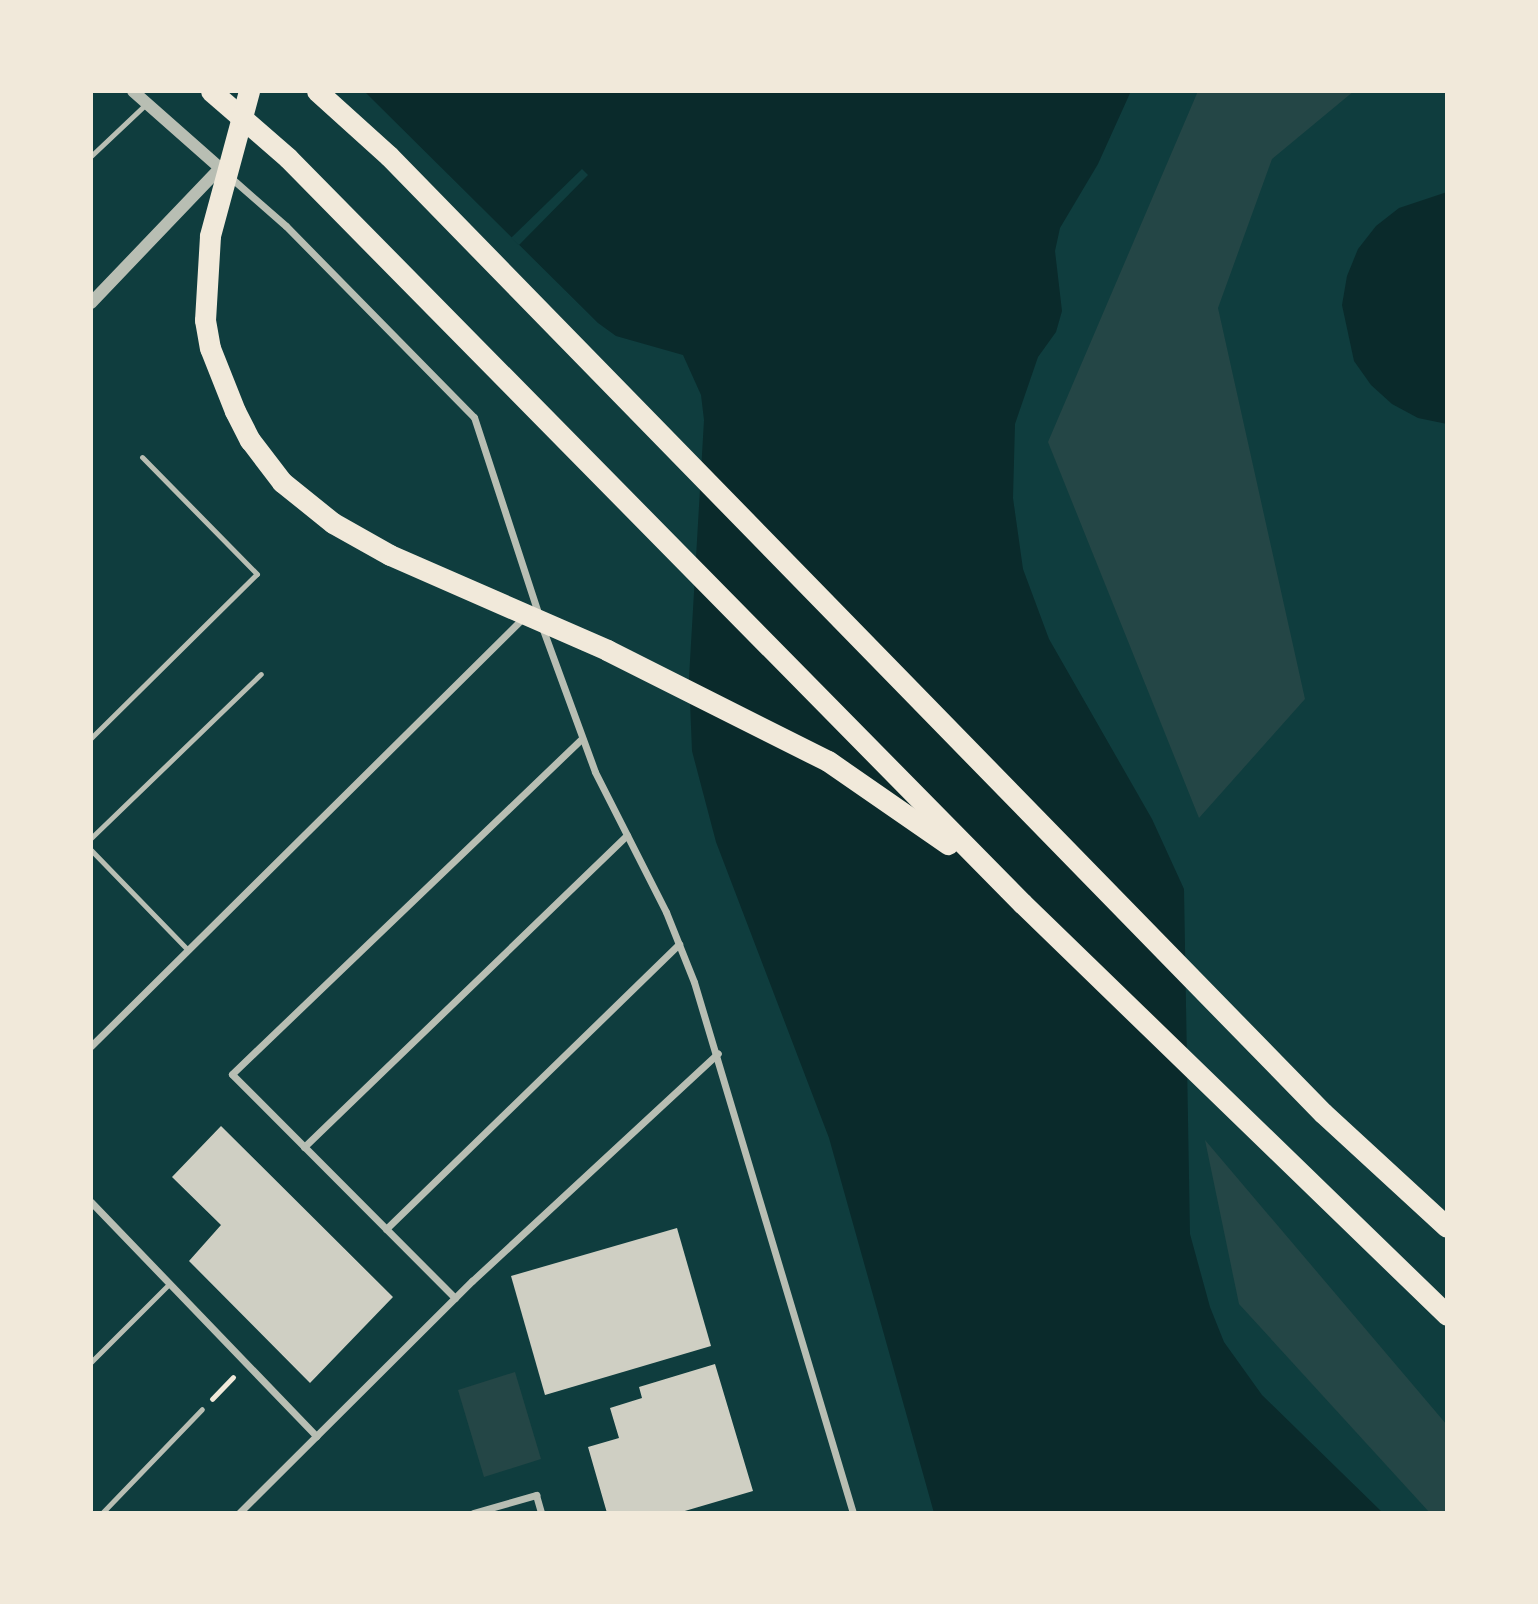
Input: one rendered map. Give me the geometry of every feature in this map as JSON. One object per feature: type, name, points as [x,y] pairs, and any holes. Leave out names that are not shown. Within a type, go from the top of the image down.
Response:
[{"type":"highway","points":[[211,91],[288,158],[1021,903],[1447,1315]]},
{"type":"highway","points":[[317,91],[389,156],[1324,1113],[1447,1227]]},
{"type":"highway","points":[[249,93],[210,236],[205,320],[210,348],[235,411],[250,440],[282,482],[333,523],[390,555],[607,650],[828,761],[933,832],[1021,903]]},
{"type":"street","points":[[133,91],[286,226],[474,417],[535,606],[582,738],[679,944],[718,1053],[853,1513]]},
{"type":"street","points":[[91,303],[220,168]]},
{"type":"street","points":[[91,1046],[535,606]]},
{"type":"street","points":[[455,1298],[232,1073],[582,738]]},
{"type":"street","points":[[304,1147],[627,835]]},
{"type":"street","points":[[386,1229],[679,944]]},
{"type":"street","points":[[239,1513],[455,1298],[718,1053]]},
{"type":"street","points":[[91,1202],[316,1436]]},
{"type":"street","points":[[473,1513],[536,1494],[541,1513]]},
{"type":"lane","points":[[91,156],[147,103]]},
{"type":"lane","points":[[91,737],[257,574],[142,457]]},
{"type":"lane","points":[[91,838],[261,674]]},
{"type":"lane","points":[[91,850],[188,950]]},
{"type":"lane","points":[[91,1362],[169,1284]]},
{"type":"lane","points":[[102,1513],[202,1409]]},
{"type":"path","points":[[202,1409],[244,1364]]},
{"type":"shaded area","points":[[364,91],[1131,91],[1098,164],[1060,228],[1055,251],[1062,311],[1056,332],[1038,357],[1015,424],[1013,498],[1023,569],[1049,639],[1152,819],[1184,889],[1190,1234],[1210,1307],[1224,1342],[1262,1395],[1383,1513],[934,1513],[829,1138],[716,842],[692,751],[689,678],[704,420],[701,395],[683,355],[616,336],[598,323]]},
{"type":"shaded area","points":[[1198,91],[1354,91],[1272,159],[1218,308],[1305,699],[1199,818],[1048,442]]},
{"type":"shaded area","points":[[1447,192],[1447,424],[1418,418],[1392,404],[1371,385],[1354,361],[1342,305],[1347,276],[1358,249],[1376,226],[1399,208]]},
{"type":"shaded area","points":[[1205,1140],[1447,1425],[1447,1513],[1430,1513],[1239,1304]]},
{"type":"shaded area","points":[[515,1372],[541,1459],[484,1477],[458,1390]]},
{"type":"pier","points":[[582,169],[588,175],[519,245],[511,238]]},
{"type":"building","points":[[221,1126],[393,1297],[310,1383],[189,1261],[221,1225],[172,1177]]},
{"type":"building","points":[[677,1228],[711,1346],[545,1395],[511,1276]]},
{"type":"building","points":[[715,1364],[753,1491],[678,1513],[607,1513],[588,1447],[619,1438],[610,1408],[642,1398],[639,1387]]}]
